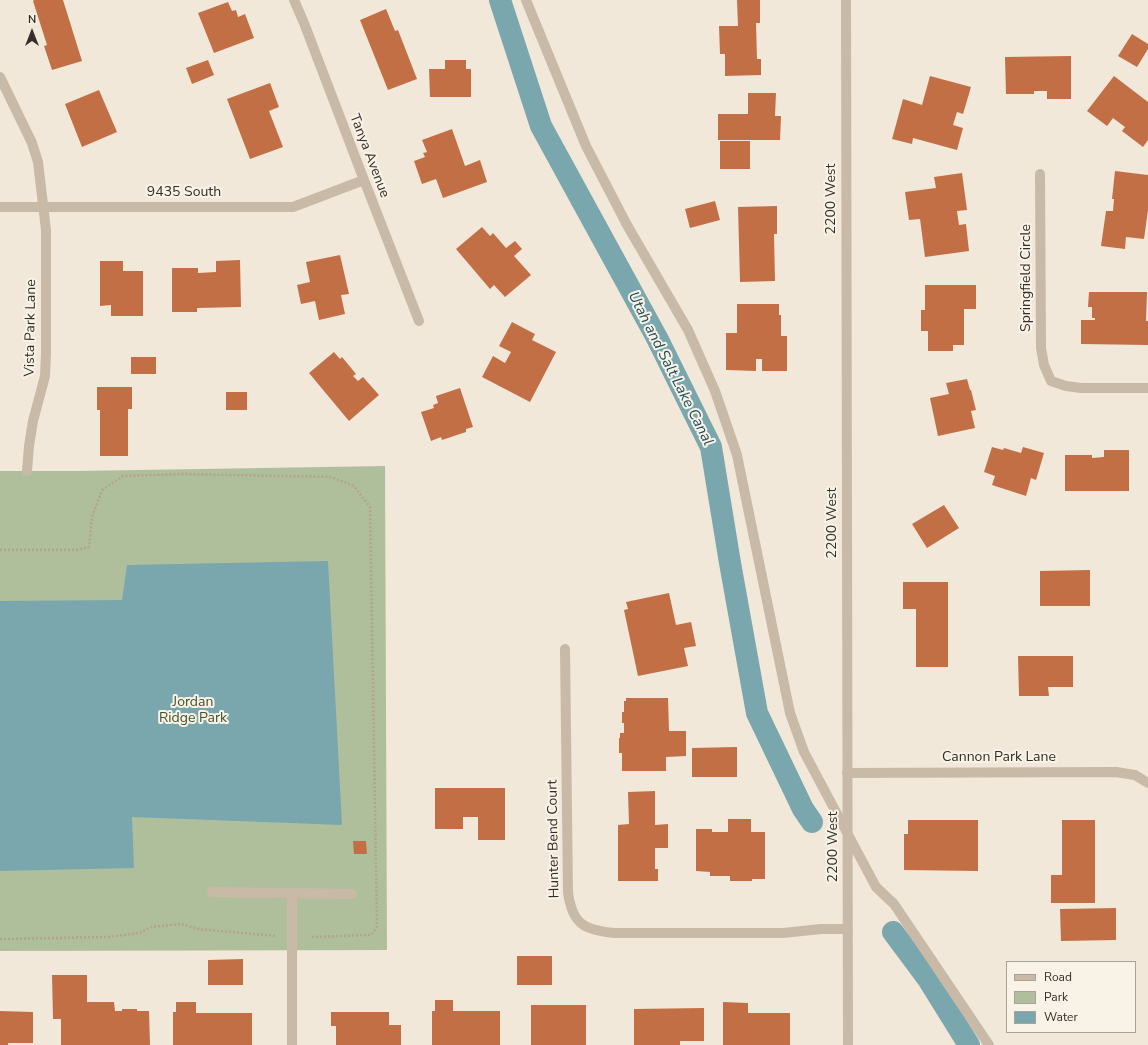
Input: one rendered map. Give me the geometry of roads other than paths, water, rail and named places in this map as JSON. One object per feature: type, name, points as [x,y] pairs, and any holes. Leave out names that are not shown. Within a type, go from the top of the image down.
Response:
[{"type":"street","name":"Tanya Avenue","points":[[294,0],[418,321]]},
{"type":"street","points":[[526,0],[586,146],[627,225],[688,330],[716,391],[738,455],[790,713],[804,752],[876,887],[894,904],[988,1045]]},
{"type":"street","name":"2200 West","points":[[846,0],[848,1045]]},
{"type":"street","name":"Vista Park Lane","points":[[0,77],[32,143],[38,162],[46,230],[46,369],[33,421],[27,471]]},
{"type":"street","name":"Springfield Circle","points":[[1040,174],[1041,348],[1044,365],[1051,381],[1066,386],[1081,388],[1148,388]]},
{"type":"street","name":"9435 South","points":[[0,208],[293,207],[364,180]]},
{"type":"street","name":"Hunter Bend Court","points":[[565,649],[568,892],[572,911],[576,919],[586,927],[600,932],[614,933],[782,933],[821,929],[848,929]]},
{"type":"street","name":"Cannon Park Lane","points":[[848,773],[1116,772],[1135,775],[1148,783]]},
{"type":"street","points":[[212,892],[352,894]]},
{"type":"street","points":[[292,893],[292,1045]]},
{"type":"water","points":[[328,561],[342,825],[132,817],[134,868],[0,871],[0,601],[122,600],[127,565]]},
{"type":"waterway","name":"Utah and Salt Lake Canal","points":[[500,0],[541,126],[657,338],[711,447],[757,713],[803,809],[812,822]]},
{"type":"waterway","name":"Utah and Salt Lake Canal","points":[[893,932],[928,979],[969,1045]]},
{"type":"park label","name":"Jordan Ridge Park","points":[[193,712]]}]
